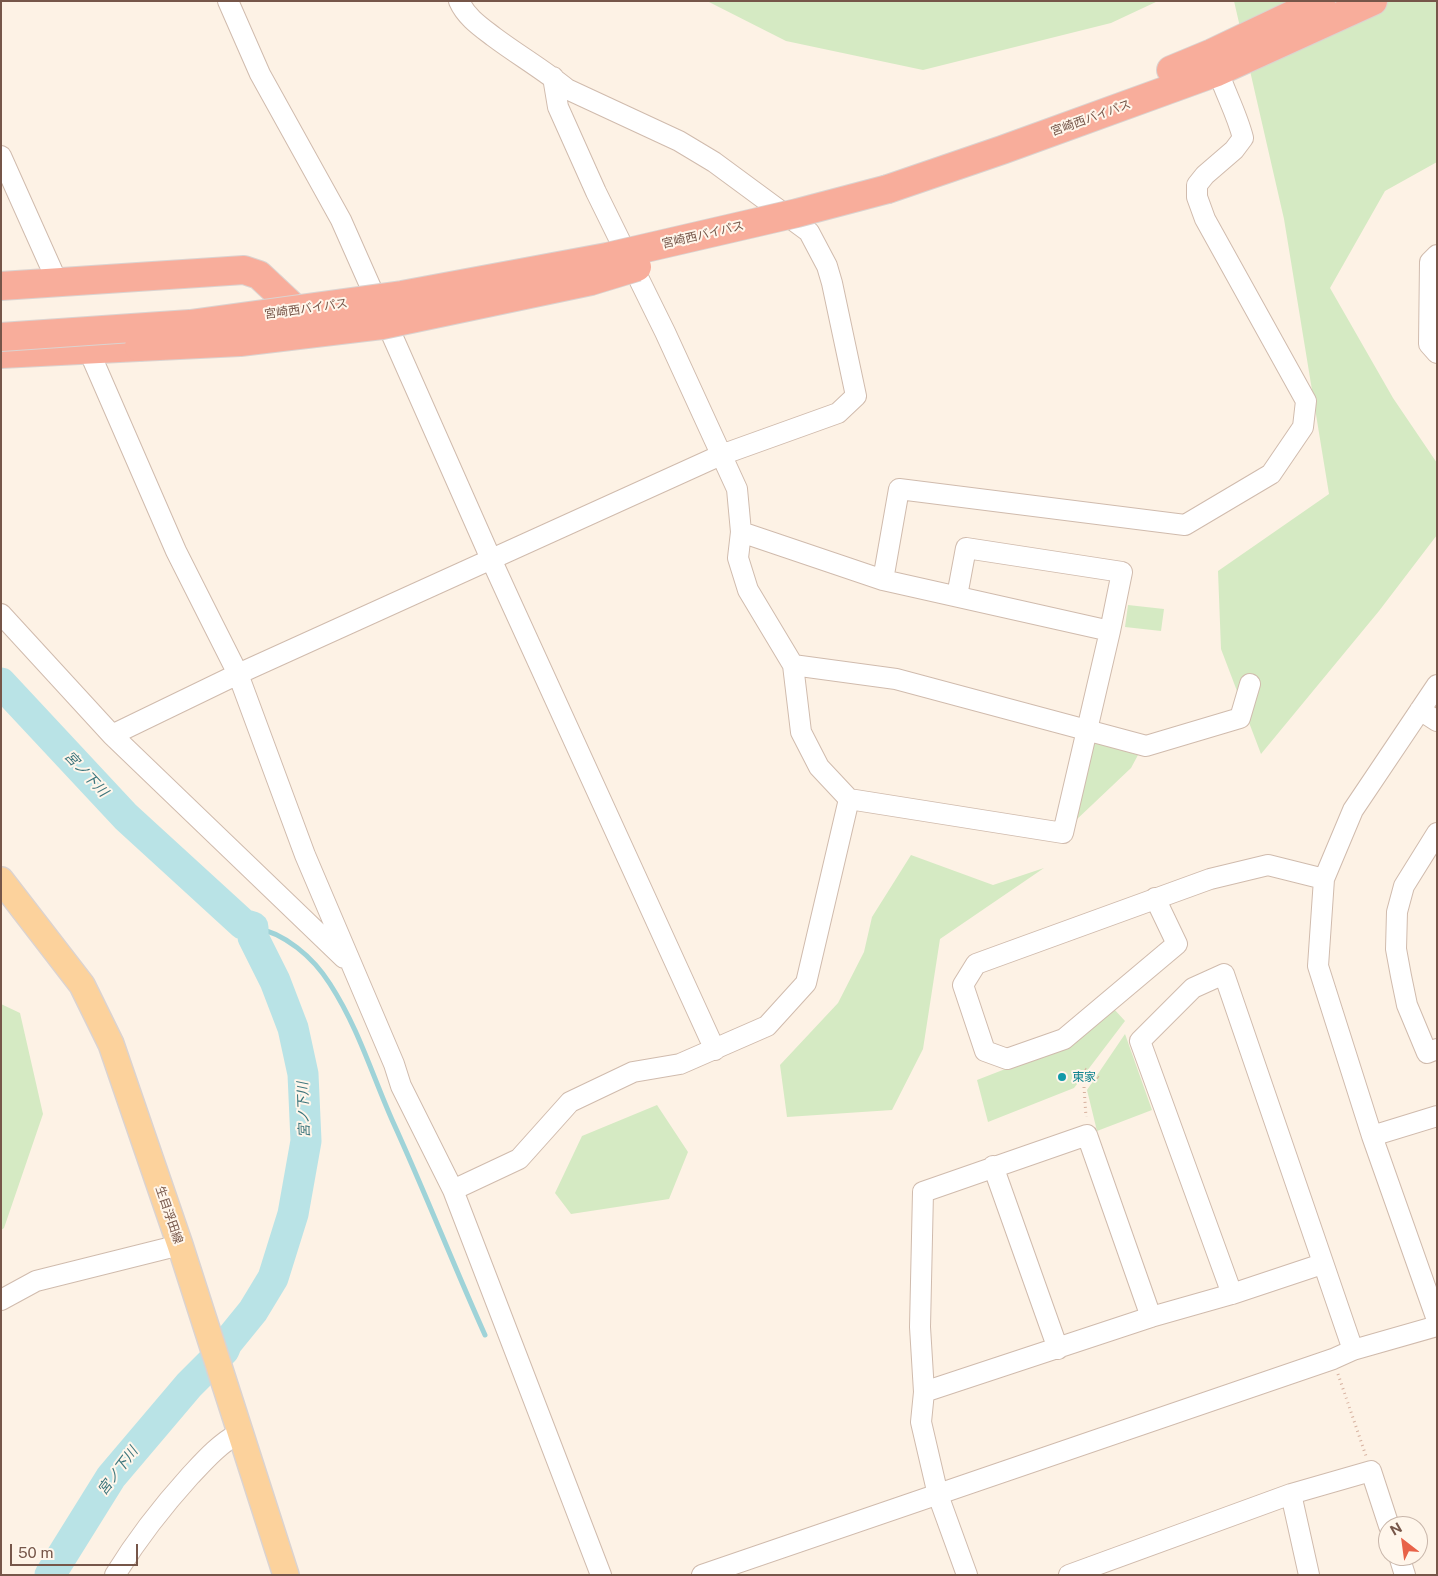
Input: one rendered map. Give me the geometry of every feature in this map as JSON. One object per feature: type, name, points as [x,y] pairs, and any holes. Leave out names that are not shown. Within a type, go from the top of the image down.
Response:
[{"type":"highway","name":"宮崎西バイパス","points":[[1215,62],[1321,1]]},
{"type":"highway","name":"宮崎西バイパス","points":[[1,337],[190,324],[402,295],[607,257],[797,213],[887,185],[998,140],[1215,62],[1373,1]]},
{"type":"highway","name":"宮崎西バイパス","points":[[1,326],[290,304],[513,267],[887,185]]},
{"type":"highway","points":[[1,354],[240,342],[382,325],[591,281],[735,236],[797,213]]},
{"type":"highway","points":[[1,286],[56,284],[244,270],[259,275],[290,304]]},
{"type":"main road","name":"生目浮田線","points":[[1,880],[82,985],[111,1044],[180,1245],[286,1575]]},
{"type":"street","points":[[228,1],[260,74],[341,220],[491,559],[715,1050]]},
{"type":"street","points":[[112,735],[238,674],[721,455],[838,413],[856,396],[827,266],[809,232],[714,162],[679,141],[567,89],[523,59],[474,21],[459,1]]},
{"type":"street","points":[[883,580],[899,489],[1185,525],[1271,474],[1303,427],[1306,401],[1205,219],[1197,197],[1197,185],[1205,175],[1234,150],[1243,138],[1215,62]]},
{"type":"street","points":[[552,78],[558,107],[596,192],[665,332],[737,489],[741,532],[738,558],[748,590],[793,665],[801,732],[820,767],[849,799],[1063,833],[1122,572],[966,548],[957,596]]},
{"type":"street","points":[[1,156],[56,279],[56,284]]},
{"type":"street","points":[[1437,256],[1430,262],[1429,344],[1437,353]]},
{"type":"street","points":[[89,351],[176,551],[238,674],[305,855],[394,1064],[401,1086],[453,1190],[601,1575]]},
{"type":"street","points":[[741,532],[883,580],[1110,631]]},
{"type":"street","points":[[1,614],[112,735],[353,966]]},
{"type":"street","points":[[793,665],[896,679],[1146,746],[1240,718],[1250,684]]},
{"type":"street","points":[[1437,685],[1353,810],[1324,879],[1318,966],[1372,1136],[1437,1320]]},
{"type":"street","points":[[1420,710],[1437,721]]},
{"type":"street","points":[[453,1190],[519,1158],[570,1102],[633,1072],[680,1064],[767,1026],[806,983],[849,799]]},
{"type":"street","points":[[1437,833],[1431,854],[1404,886],[1397,912],[1396,949],[1408,1005],[1427,1053],[1437,1049]]},
{"type":"street","points":[[1155,898],[1177,944],[1064,1039],[1007,1059],[985,1051],[963,985],[976,964],[1155,898],[1210,879],[1268,865],[1324,879]]},
{"type":"street","points":[[1232,1294],[1140,1041],[1193,988],[1224,974],[1353,1350]]},
{"type":"street","points":[[1372,1136],[1437,1116]]},
{"type":"street","points":[[967,1575],[938,1495],[921,1422],[924,1392],[920,1327],[923,1192],[993,1166],[1087,1135],[1151,1317]]},
{"type":"street","points":[[993,1166],[1058,1349]]},
{"type":"street","points":[[1,1300],[36,1281],[180,1245]]},
{"type":"street","points":[[924,1392],[1151,1317],[1232,1294],[1322,1264]]},
{"type":"street","points":[[702,1575],[1333,1359],[1353,1350],[1437,1326]]},
{"type":"street","points":[[115,1575],[134,1543],[166,1502],[223,1441],[239,1433]]},
{"type":"street","points":[[1069,1575],[1291,1494],[1371,1471],[1386,1516]]},
{"type":"street","points":[[1291,1494],[1309,1575]]},
{"type":"path","points":[[1085,1069],[1099,1078]]},
{"type":"path","points":[[1084,1087],[1087,1135]]},
{"type":"path","points":[[1333,1359],[1371,1471]]},
{"type":"green space","points":[[707,1],[1158,1],[1111,23],[923,70],[786,41]]},
{"type":"green space","points":[[1234,1],[1437,1],[1437,162],[1385,191],[1330,288],[1393,398],[1437,463],[1437,535],[1379,611],[1261,754],[1221,649],[1218,571],[1329,494],[1284,219]]},
{"type":"green space","points":[[1128,605],[1164,609],[1161,631],[1125,627]]},
{"type":"green space","points":[[1093,741],[1138,755],[1131,768],[1074,822]]},
{"type":"green space","points":[[911,855],[993,885],[1044,868],[940,939],[923,1049],[892,1110],[787,1117],[780,1065],[838,1003],[864,952],[872,917]]},
{"type":"green space","points":[[1,1004],[20,1013],[43,1114],[4,1228],[1,1230]]},
{"type":"green space","points":[[1114,1009],[1125,1021],[1074,1088],[988,1122],[977,1080],[1067,1045]]},
{"type":"green space","points":[[1125,1034],[1152,1110],[1097,1131],[1087,1090]]},
{"type":"green space","points":[[657,1105],[688,1152],[669,1199],[571,1214],[555,1193],[582,1136]]},
{"type":"waterway","name":"宮ノ下川","points":[[1,683],[126,817],[243,924],[253,927],[253,937],[275,981],[293,1028],[303,1074],[306,1141],[293,1214],[273,1278],[253,1311],[227,1343],[224,1350],[189,1385],[111,1477],[50,1575]]},
{"type":"waterway","points":[[253,927],[276,935],[307,956],[323,974],[340,1001],[357,1035],[485,1335]]},
{"type":"place","name":"東家","points":[[1062,1077]]}]
